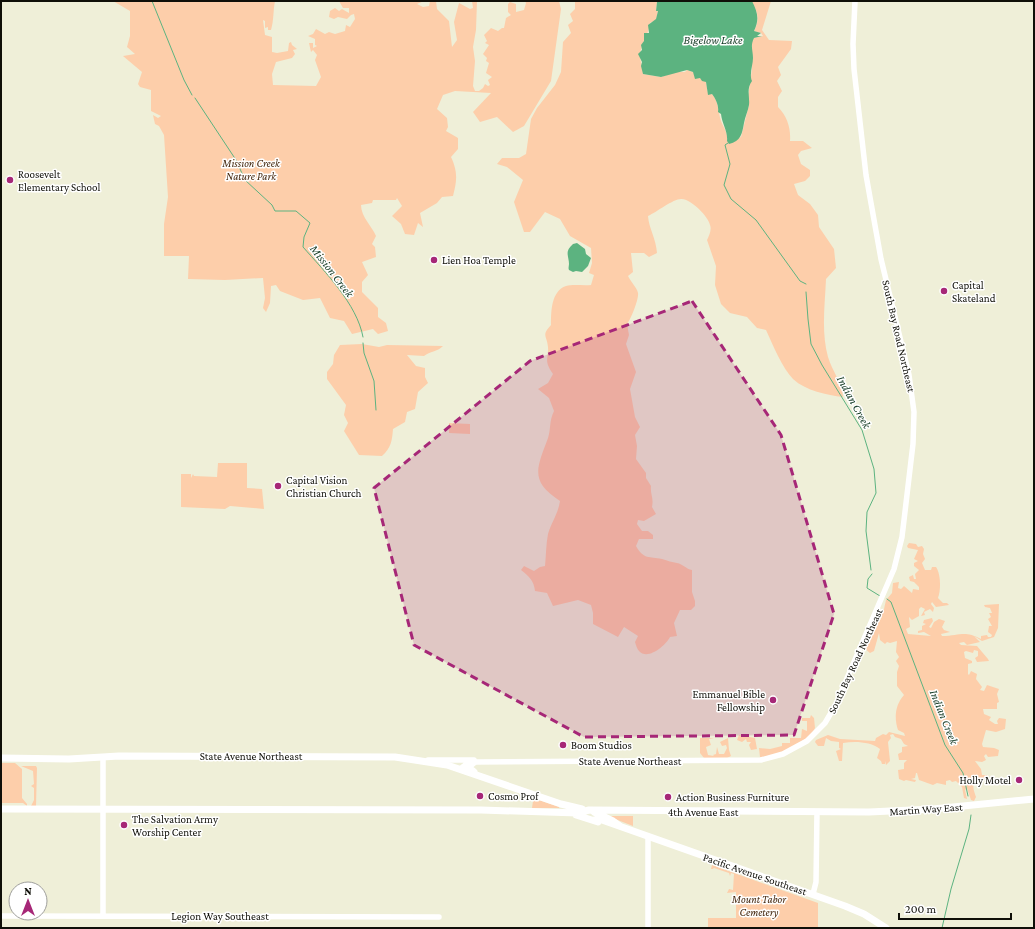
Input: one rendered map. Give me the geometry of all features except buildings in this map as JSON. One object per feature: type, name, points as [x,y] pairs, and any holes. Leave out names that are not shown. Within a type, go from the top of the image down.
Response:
[{"type":"main road","name":"State Avenue Northeast","points":[[1,758],[69,759],[103,757],[382,756],[422,760]]},
{"type":"main road","name":"Pacific Avenue Southeast","points":[[422,760],[460,769],[594,820],[602,820],[620,826],[813,894],[856,910],[886,928]]},
{"type":"main road","points":[[474,762],[469,765],[468,768],[483,777]]},
{"type":"main road","name":"Martin Way East","points":[[817,812],[933,809],[1034,799]]},
{"type":"main road","points":[[1,809],[481,810],[538,812],[567,809]]},
{"type":"main road","name":"Pacific Avenue Southeast","points":[[567,809],[589,810],[613,821],[620,826]]},
{"type":"main road","name":"4th Avenue East","points":[[589,810],[817,812]]},
{"type":"street","name":"South Bay Road Northeast","points":[[758,760],[778,756],[798,747],[817,732],[828,718],[890,582],[902,537],[913,444],[913,402],[907,365],[876,236],[866,175],[854,69],[853,44],[855,1]]},
{"type":"street","points":[[103,757],[103,916]]},
{"type":"street","name":"State Avenue Northeast","points":[[422,760],[758,760]]},
{"type":"street","name":"State Avenue Northeast","points":[[474,762],[502,761]]},
{"type":"street","points":[[460,769],[468,763],[474,762]]},
{"type":"street","points":[[813,894],[816,882],[817,812]]},
{"type":"street","points":[[648,837],[648,928]]},
{"type":"street","name":"Legion Way Southeast","points":[[1,916],[440,917]]},
{"type":"highlighted area","points":[[692,301],[781,435],[834,614],[794,735],[584,737],[414,645],[374,488],[530,361]]},
{"type":"green space","name":"Mission Creek Nature Park","points":[[113,1],[275,1],[271,30],[268,30],[268,27],[265,28],[265,21],[263,20],[265,35],[272,37],[272,52],[277,53],[288,51],[289,43],[291,42],[297,49],[293,50],[295,54],[292,58],[276,62],[272,74],[273,85],[316,86],[321,77],[315,60],[317,55],[313,50],[311,52],[309,43],[313,43],[313,48],[317,46],[315,45],[315,39],[308,36],[313,34],[316,29],[325,34],[329,32],[335,34],[345,31],[346,25],[350,27],[355,19],[354,14],[347,19],[338,17],[334,19],[329,17],[330,11],[335,8],[339,11],[342,9],[349,13],[349,8],[343,8],[339,1],[424,1],[417,4],[423,7],[429,6],[430,1],[436,1],[437,9],[449,21],[452,47],[457,40],[454,22],[459,3],[470,9],[473,8],[472,1],[477,1],[476,30],[473,47],[475,61],[473,86],[475,91],[479,91],[485,84],[488,86],[490,85],[488,80],[492,77],[486,73],[489,63],[486,61],[487,58],[483,54],[489,45],[485,43],[487,41],[484,35],[491,28],[498,31],[504,28],[506,18],[511,15],[508,12],[508,4],[510,2],[516,4],[516,12],[524,10],[526,3],[525,1],[559,1],[561,9],[551,81],[524,126],[513,132],[497,117],[480,122],[473,112],[491,93],[455,91],[443,95],[437,109],[447,118],[448,127],[446,131],[458,138],[458,149],[451,157],[456,172],[455,186],[453,196],[442,197],[437,203],[420,213],[423,227],[418,223],[414,235],[405,234],[401,224],[392,216],[402,206],[397,198],[396,200],[373,200],[372,203],[361,205],[363,214],[376,236],[372,244],[375,247],[376,257],[362,262],[368,275],[362,282],[362,292],[378,308],[378,317],[386,323],[388,331],[378,334],[373,329],[352,334],[344,321],[330,318],[320,298],[303,300],[280,291],[276,285],[271,286],[270,303],[266,312],[263,308],[265,298],[263,278],[225,280],[188,279],[189,256],[164,256],[164,224],[168,197],[164,135],[159,126],[155,124],[153,115],[158,118],[161,116],[151,111],[151,90],[140,87],[138,84],[142,72],[123,56],[135,54],[127,47],[130,36],[130,11]]},
{"type":"green space","points":[[575,1],[659,1],[657,2],[656,11],[658,10],[656,20],[650,23],[641,49],[640,58],[643,74],[661,77],[675,72],[685,72],[687,70],[693,72],[706,82],[708,94],[712,94],[717,104],[727,141],[741,137],[749,105],[748,97],[752,69],[752,41],[753,38],[763,36],[761,33],[754,31],[758,19],[751,1],[771,1],[762,30],[769,40],[792,41],[791,49],[778,67],[781,75],[777,81],[782,91],[778,97],[778,107],[788,122],[790,141],[803,141],[812,148],[801,151],[798,155],[801,164],[810,170],[810,176],[805,181],[794,184],[798,195],[810,204],[818,215],[819,227],[834,249],[836,268],[826,279],[824,318],[825,338],[828,357],[841,386],[843,397],[817,392],[798,383],[785,369],[766,330],[757,328],[747,317],[730,313],[721,304],[715,285],[716,266],[707,240],[711,227],[706,217],[694,205],[681,199],[674,201],[648,216],[657,253],[649,257],[644,253],[631,253],[633,272],[628,276],[638,293],[638,296],[631,318],[627,324],[629,335],[626,344],[636,372],[630,389],[635,417],[640,427],[635,435],[637,446],[636,459],[646,473],[646,478],[651,486],[653,501],[652,507],[656,514],[644,521],[638,520],[637,524],[642,531],[648,531],[653,535],[653,539],[639,539],[636,546],[644,555],[679,564],[692,570],[692,592],[695,606],[691,610],[680,610],[674,623],[677,636],[670,637],[661,648],[647,654],[643,654],[638,649],[635,642],[638,636],[624,627],[618,637],[593,624],[591,605],[578,600],[553,606],[547,593],[535,591],[534,584],[531,579],[521,570],[524,566],[534,571],[545,566],[548,534],[560,501],[550,494],[544,487],[538,473],[554,411],[549,398],[538,389],[548,383],[553,374],[547,362],[548,347],[545,334],[551,325],[553,302],[557,292],[569,285],[591,285],[594,275],[589,273],[592,263],[591,248],[570,236],[560,219],[545,212],[530,232],[524,232],[514,202],[523,180],[507,167],[497,164],[502,158],[519,158],[526,154],[531,119],[537,108],[555,85],[561,72],[563,42],[571,33],[568,25],[573,21],[570,14],[575,9]]},
{"type":"green space","points":[[362,344],[379,347],[387,345],[443,346],[424,356],[407,355],[416,366],[425,368],[425,377],[428,383],[418,392],[415,409],[407,412],[405,422],[393,429],[390,444],[382,456],[359,455],[344,431],[348,423],[344,415],[346,405],[327,379],[327,372],[333,364],[334,355],[340,345]]},
{"type":"green space","points":[[449,423],[470,424],[470,434],[449,433]]},
{"type":"green space","points":[[218,463],[247,463],[247,488],[262,489],[264,509],[230,506],[225,509],[181,507],[181,474],[191,474],[191,478],[193,474],[194,476],[217,477]]},
{"type":"green space","points":[[909,543],[916,544],[918,547],[922,546],[924,549],[923,554],[925,559],[922,563],[925,570],[931,570],[932,567],[936,567],[938,570],[940,591],[938,598],[943,603],[947,603],[949,605],[936,607],[932,602],[931,604],[934,608],[933,612],[930,609],[924,612],[925,615],[921,616],[925,609],[921,607],[919,609],[919,616],[912,620],[909,617],[910,627],[906,629],[908,634],[931,636],[924,632],[918,633],[918,631],[922,630],[922,626],[926,624],[923,623],[924,620],[932,618],[933,621],[929,627],[931,628],[934,622],[939,619],[945,621],[942,627],[944,630],[950,632],[941,634],[942,636],[966,634],[975,636],[981,639],[981,636],[987,635],[988,637],[991,637],[992,635],[988,632],[989,626],[992,626],[988,619],[991,617],[989,613],[992,613],[990,608],[985,607],[984,605],[999,604],[998,628],[994,637],[982,641],[974,636],[980,642],[967,645],[964,642],[959,643],[961,645],[977,646],[988,659],[989,661],[977,662],[975,658],[978,656],[978,651],[974,650],[973,653],[966,651],[964,652],[965,658],[972,661],[972,663],[968,664],[968,674],[969,675],[971,671],[977,674],[976,679],[982,687],[980,690],[984,691],[987,685],[999,689],[997,694],[999,702],[997,703],[997,709],[983,709],[984,714],[991,717],[989,720],[995,724],[998,724],[997,721],[999,718],[1006,719],[1005,729],[996,732],[986,730],[982,744],[983,747],[999,750],[998,756],[988,757],[986,754],[984,756],[986,760],[982,762],[975,761],[981,769],[982,775],[987,775],[987,778],[980,781],[976,779],[974,781],[973,788],[976,797],[974,801],[971,800],[967,788],[965,790],[967,799],[964,798],[962,787],[956,781],[946,781],[946,785],[937,783],[933,785],[919,780],[917,773],[915,778],[911,779],[916,780],[915,782],[899,779],[898,770],[904,769],[904,763],[907,760],[899,760],[898,754],[902,752],[902,747],[908,746],[893,734],[890,735],[891,738],[888,742],[890,761],[886,765],[885,761],[885,764],[882,764],[877,758],[880,749],[868,743],[843,743],[842,761],[839,761],[836,751],[841,749],[839,748],[839,742],[831,741],[826,738],[824,746],[818,746],[815,742],[816,740],[828,735],[840,739],[875,741],[876,738],[883,734],[886,735],[889,732],[905,736],[904,733],[898,730],[896,721],[897,707],[904,695],[897,686],[897,672],[899,666],[896,661],[899,657],[896,652],[897,641],[890,643],[887,642],[885,644],[880,640],[879,633],[874,651],[870,653],[866,650],[865,646],[875,623],[878,621],[881,611],[884,609],[886,600],[892,593],[893,583],[899,582],[898,588],[901,589],[904,586],[912,593],[913,589],[919,590],[919,587],[914,582],[910,581],[909,577],[913,575],[914,579],[916,579],[915,574],[919,570],[914,566],[914,563],[918,561],[914,559],[918,550],[908,548],[907,546]]},
{"type":"green space","points":[[811,715],[814,718],[815,728],[806,739],[782,752],[766,757],[760,757],[759,748],[770,749],[782,746],[782,743],[790,743],[790,738],[801,738],[802,729],[807,731],[807,721],[802,721],[802,718],[810,718]]},
{"type":"green space","points":[[739,735],[755,738],[757,749],[751,750],[749,745],[751,742],[747,742],[746,739],[742,742],[737,740]]},
{"type":"green space","points":[[700,738],[714,738],[709,739],[711,745],[706,747],[708,755],[714,756],[713,755],[716,754],[717,747],[719,754],[724,754],[727,748],[726,745],[722,746],[720,742],[728,738],[731,756],[727,758],[704,758],[700,753]]},
{"type":"green space","points":[[1,763],[15,763],[22,769],[22,798],[27,806],[23,803],[1,803]]},
{"type":"green space","points":[[21,766],[36,766],[37,768],[36,806],[31,806],[34,800],[34,788],[31,786],[34,784],[33,771]]},
{"type":"green space","points":[[536,799],[559,808],[532,808],[533,801]]},
{"type":"green space","points":[[612,816],[633,816],[633,826],[610,817]]},
{"type":"green space","name":"Mount Tabor Cemetery","points":[[712,865],[818,903],[818,928],[708,928],[708,918],[736,918],[736,892],[727,893],[729,889],[733,890],[734,874],[731,873],[730,876],[729,873],[714,868],[711,869]]},
{"type":"water","name":"Bigelow Lake","points":[[752,1],[757,15],[757,23],[754,31],[761,33],[757,36],[762,36],[754,38],[753,41],[752,81],[749,90],[749,105],[742,134],[733,143],[729,144],[727,141],[727,134],[721,114],[718,112],[718,105],[712,94],[708,95],[706,82],[702,81],[700,78],[695,79],[693,72],[687,70],[661,77],[643,74],[641,66],[642,62],[638,54],[642,50],[641,45],[644,41],[644,33],[649,33],[648,25],[656,19],[658,11],[656,11],[657,2]]},
{"type":"water","points":[[577,243],[585,249],[586,254],[591,258],[588,266],[582,272],[573,272],[569,270],[568,252],[573,244]]},
{"type":"waterway","name":"Mission Creek","points":[[152,1],[184,80],[192,95]]},
{"type":"waterway","name":"Mission Creek","points":[[195,98],[236,160],[245,180],[272,205],[275,211],[296,211],[310,223],[304,237],[303,247],[339,289],[354,313],[360,325],[363,337]]},
{"type":"waterway","name":"Indian Creek","points":[[728,143],[725,145],[730,164],[724,185],[731,199],[756,220],[800,281],[806,284]]},
{"type":"waterway","name":"Indian Creek","points":[[806,292],[811,344],[822,365],[862,430],[874,469],[876,493],[867,512],[866,531],[871,570]]},
{"type":"waterway","name":"Mission Creek","points":[[363,343],[364,353],[374,381],[376,410]]},
{"type":"waterway","name":"Indian Creek","points":[[872,574],[868,579],[867,588],[880,596]]},
{"type":"waterway","name":"Indian Creek","points":[[887,599],[891,602],[945,745],[963,773],[968,796]]},
{"type":"waterway","name":"Indian Creek","points":[[942,928],[951,889],[969,829],[971,815]]},
{"type":"place","name":"Roosevelt Elementary School","points":[[10,180]]},
{"type":"place","name":"Lien Hoa Temple","points":[[434,260]]},
{"type":"place","name":"Capital Skateland","points":[[944,291]]},
{"type":"place","name":"Capital Vision Christian Church","points":[[278,486]]},
{"type":"place","name":"Emmanuel Bible Fellowship","points":[[773,700]]},
{"type":"place","name":"Boom Studios","points":[[563,745]]},
{"type":"place","name":"Holly Motel","points":[[1019,780]]},
{"type":"place","name":"Cosmo Prof","points":[[480,796]]},
{"type":"place","name":"Action Business Furniture","points":[[668,797]]},
{"type":"place","name":"The Salvation Army Worship Center","points":[[124,825]]}]
